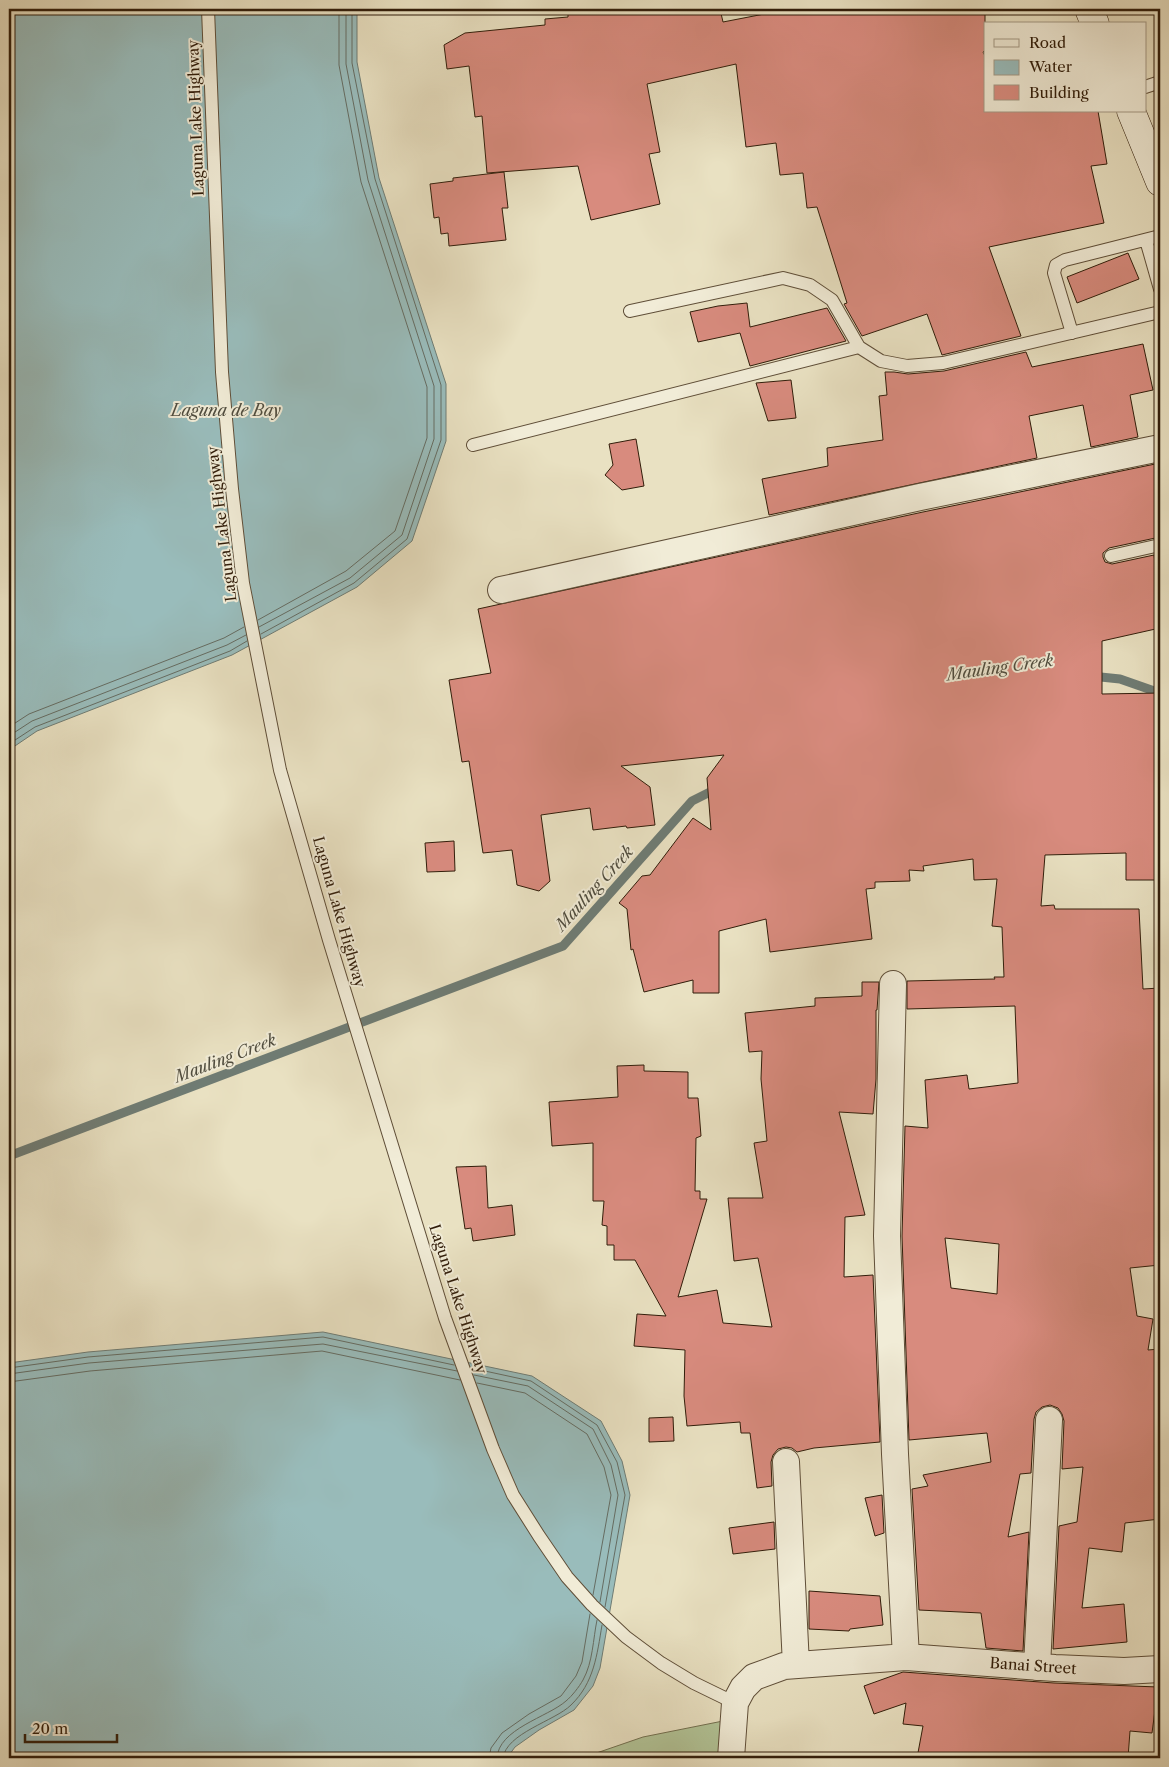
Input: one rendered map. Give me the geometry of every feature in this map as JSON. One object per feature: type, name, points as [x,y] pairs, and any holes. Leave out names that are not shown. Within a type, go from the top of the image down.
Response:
[{"type":"main road","points":[[1089,9],[1094,22]]},
{"type":"main road","points":[[1131,112],[1160,182]]},
{"type":"street","points":[[501,590],[920,497],[1160,448]]},
{"type":"street","points":[[893,984],[887,1236],[895,1454],[906,1657]]},
{"type":"street","points":[[1037,1667],[1049,1420]]},
{"type":"street","points":[[786,1462],[796,1665]]},
{"type":"street","name":"Banai Street","points":[[734,1703],[743,1688],[754,1677],[784,1666],[796,1665],[906,1657],[1037,1667],[1124,1671],[1160,1670]]},
{"type":"street","points":[[731,1758],[734,1703]]},
{"type":"lane","name":"Laguna Lake Highway","points":[[208,9],[222,372],[232,489],[243,584],[280,770],[329,940],[445,1318],[492,1449],[513,1494],[567,1577],[598,1612],[626,1637],[661,1663],[694,1683],[734,1703]]},
{"type":"lane","points":[[1146,87],[1160,82]]},
{"type":"lane","points":[[1072,332],[1054,273],[1056,265],[1065,260],[1160,236]]},
{"type":"lane","points":[[1146,240],[1160,288]]},
{"type":"lane","points":[[630,312],[783,278],[810,285],[832,300],[859,348],[881,361],[907,366],[943,363],[1160,312]]},
{"type":"lane","points":[[473,445],[859,348]]},
{"type":"lane","points":[[1111,556],[1160,545]]},
{"type":"green space","points":[[728,1720],[725,1758],[582,1758],[643,1737]]},
{"type":"water","name":"Laguna de Bay","points":[[9,9],[357,9],[357,62],[379,178],[446,384],[446,441],[412,541],[357,587],[232,655],[37,731],[9,750]]},
{"type":"water","points":[[323,1332],[532,1376],[601,1421],[622,1461],[630,1495],[600,1668],[593,1686],[574,1710],[539,1730],[515,1747],[507,1758],[9,1758],[9,1363],[88,1352]]},
{"type":"building","points":[[587,9],[720,9],[723,22],[790,9],[985,9],[983,52],[984,112],[1098,112],[1107,164],[1091,166],[1104,223],[989,247],[1021,336],[942,355],[927,314],[862,336],[844,304],[847,303],[817,207],[807,208],[803,173],[780,175],[776,143],[746,147],[736,64],[647,84],[660,152],[649,154],[660,204],[591,220],[578,166],[487,173],[482,116],[475,117],[469,66],[447,69],[444,45],[465,33],[545,25],[545,19],[568,17],[568,11]]},
{"type":"building","points":[[504,172],[508,208],[502,208],[506,240],[449,246],[448,233],[441,234],[439,217],[434,218],[430,184],[453,181],[453,178]]},
{"type":"building","points":[[1128,253],[1139,279],[1077,303],[1067,277]]},
{"type":"building","points":[[747,303],[750,327],[827,308],[846,341],[750,366],[740,333],[698,342],[690,312],[718,306]]},
{"type":"building","points":[[1143,344],[1153,390],[1130,395],[1138,437],[1091,447],[1083,405],[1029,416],[1037,458],[769,515],[762,479],[828,466],[827,448],[883,440],[879,396],[887,395],[885,372],[908,374],[944,371],[1026,352],[1032,367]]},
{"type":"building","points":[[791,380],[796,418],[768,421],[756,383]]},
{"type":"building","points":[[636,439],[644,486],[622,490],[605,475],[613,465],[609,444]]},
{"type":"building","points":[[1160,463],[1160,537],[1109,548],[1103,553],[1103,557],[1105,562],[1112,564],[1154,555],[1160,599],[1160,628],[1102,641],[1102,694],[1160,693],[1160,880],[1126,880],[1126,853],[1045,855],[1041,906],[1054,905],[1055,909],[1139,909],[1143,989],[1160,988],[1160,1158],[1158,1158],[1160,1223],[1158,1223],[1160,1265],[1130,1268],[1137,1316],[1153,1319],[1148,1350],[1160,1349],[1160,1519],[1125,1523],[1122,1552],[1089,1548],[1082,1608],[1124,1604],[1127,1642],[1053,1649],[1059,1526],[1077,1522],[1083,1467],[1062,1469],[1064,1421],[1058,1408],[1050,1405],[1042,1407],[1036,1412],[1031,1473],[1020,1474],[1008,1537],[1029,1532],[1023,1651],[986,1648],[981,1613],[919,1610],[912,1489],[928,1486],[923,1475],[991,1462],[987,1433],[909,1440],[902,1236],[905,1126],[928,1128],[925,1080],[967,1075],[969,1089],[1018,1083],[1015,1006],[907,1009],[907,981],[995,979],[994,977],[1004,977],[1002,927],[992,926],[997,879],[974,880],[973,859],[923,866],[924,871],[909,870],[910,881],[875,882],[875,888],[866,889],[872,939],[770,952],[766,919],[719,931],[719,993],[693,993],[693,980],[644,992],[633,949],[631,950],[627,909],[619,903],[642,876],[650,875],[693,818],[711,830],[707,778],[724,755],[621,766],[650,787],[655,825],[593,830],[590,808],[541,815],[550,881],[539,891],[517,885],[512,850],[483,853],[469,761],[462,762],[449,680],[491,673],[478,609],[923,512]],"holes":[[[945,1238],[999,1244],[997,1294],[951,1288]]]},
{"type":"building","points":[[454,841],[455,871],[427,872],[425,843]]},
{"type":"building","points":[[862,982],[879,982],[876,1010],[876,1079],[873,1114],[839,1112],[865,1215],[845,1217],[844,1277],[873,1275],[880,1442],[814,1448],[797,1452],[792,1448],[786,1447],[778,1449],[773,1455],[771,1462],[772,1486],[757,1488],[750,1433],[741,1433],[740,1422],[687,1426],[684,1396],[685,1350],[634,1346],[637,1314],[666,1316],[635,1260],[614,1260],[614,1245],[607,1245],[607,1226],[602,1225],[604,1201],[593,1201],[593,1143],[552,1146],[549,1102],[618,1097],[617,1066],[644,1065],[644,1071],[688,1072],[688,1098],[698,1098],[701,1136],[696,1138],[695,1191],[700,1191],[700,1199],[707,1199],[678,1297],[717,1290],[723,1323],[772,1327],[758,1258],[734,1261],[728,1198],[763,1198],[754,1143],[767,1141],[761,1079],[762,1051],[749,1052],[745,1013],[815,1006],[815,998],[862,996]]},
{"type":"building","points":[[486,1166],[488,1208],[512,1205],[515,1235],[473,1241],[471,1228],[465,1229],[456,1167]]},
{"type":"building","points":[[673,1417],[674,1441],[649,1442],[649,1418]]},
{"type":"building","points":[[882,1495],[884,1533],[875,1536],[865,1498]]},
{"type":"building","points":[[774,1522],[775,1549],[733,1554],[729,1528]]},
{"type":"building","points":[[809,1591],[880,1596],[883,1625],[850,1629],[849,1631],[809,1629]]},
{"type":"building","points":[[903,1672],[1054,1683],[1158,1687],[1152,1733],[1130,1731],[1128,1758],[917,1758],[923,1726],[903,1724],[906,1703],[874,1714],[864,1686]]},
{"type":"waterway","name":"Mauling Creek","points":[[1091,676],[1120,679],[1160,693]]},
{"type":"waterway","name":"Mauling Creek","points":[[9,1156],[563,946],[692,801],[718,788]]}]
